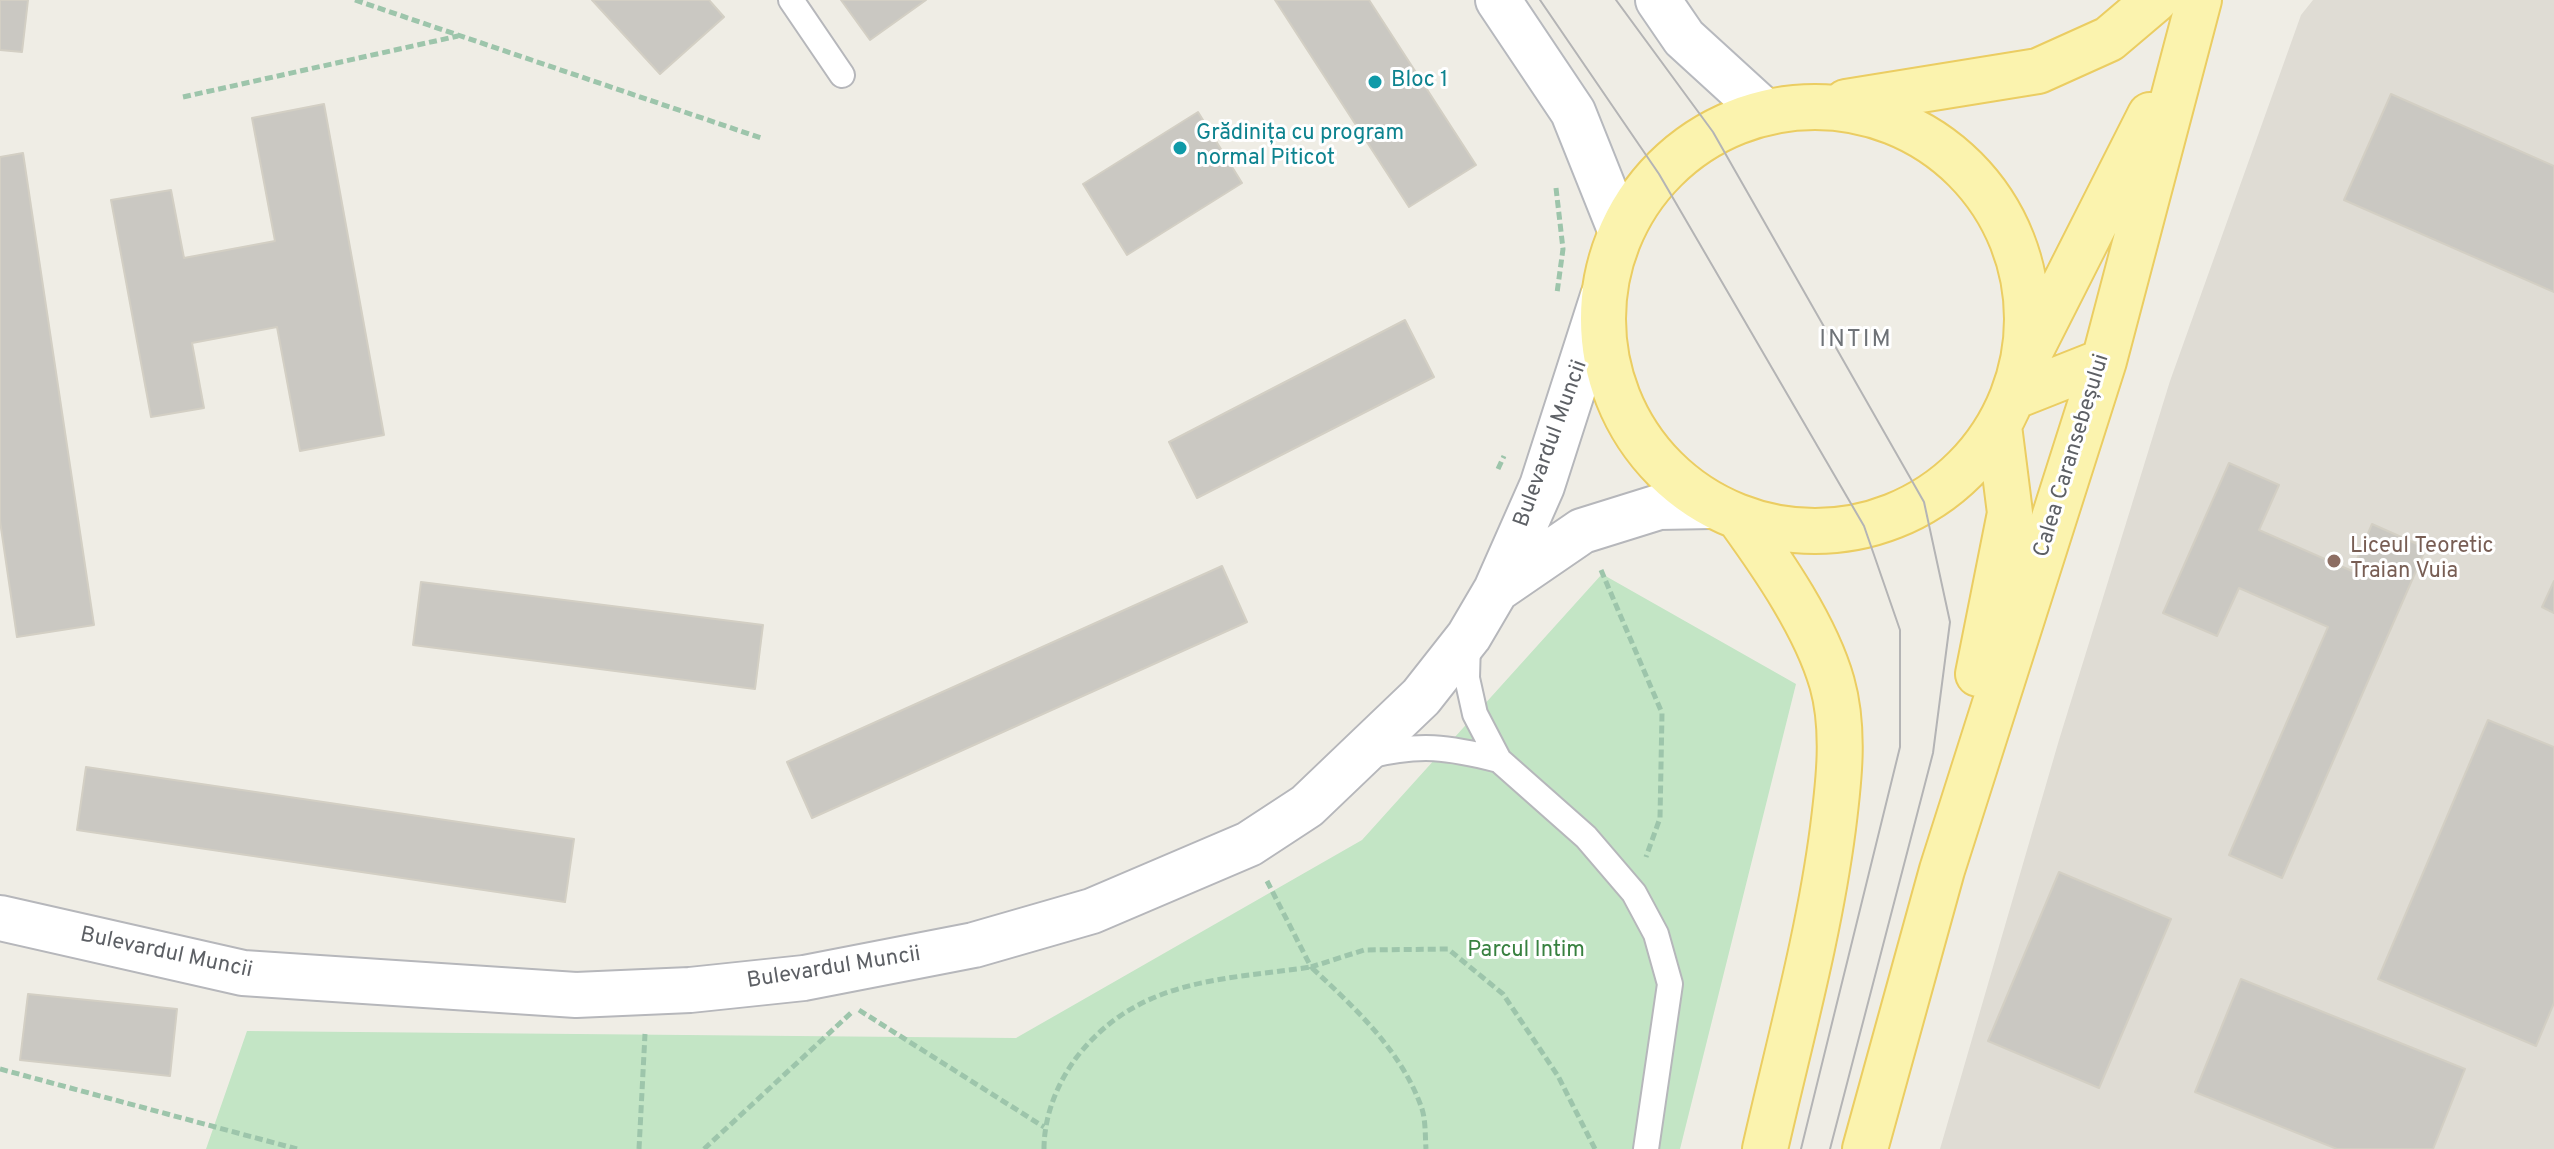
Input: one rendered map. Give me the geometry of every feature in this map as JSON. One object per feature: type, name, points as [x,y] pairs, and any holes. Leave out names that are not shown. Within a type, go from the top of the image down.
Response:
[{"type":"main road","points":[[1765,1149],[1825,889],[1839,776],[1839,723],[1832,682],[1782,577],[1726,512],[1662,468],[1626,418],[1606,359],[1603,296],[1621,232],[1659,174],[1684,151],[1713,132],[1765,112],[2038,71],[2109,39],[2155,0]]},
{"type":"main road","name":"Calea Caransebeșului","points":[[1865,1149],[1942,870],[2104,361],[2194,19]]},
{"type":"main road","name":"Calea Caransebeșului","points":[[1942,870],[2010,513],[2011,397],[2194,19]]},
{"type":"main road","points":[[1726,512],[1781,530],[1822,532],[1864,526],[1895,516],[1924,502],[1966,469],[2011,397],[2028,304],[2014,242],[1983,188],[1938,144],[1882,117],[1820,106]]},
{"type":"main road","points":[[2011,397],[2104,361]]},
{"type":"street","points":[[1498,0],[1573,112],[1621,232]]},
{"type":"street","points":[[1658,0],[1684,38],[1765,112]]},
{"type":"street","name":"Bulevardul Muncii","points":[[0,918],[243,973],[576,995],[690,990],[804,978],[974,945],[1092,911],[1249,844],[1307,806],[1421,697],[1469,636],[1496,590],[1542,486],[1603,296]]},
{"type":"street","name":"Bulevardul Muncii","points":[[1496,590],[1582,531],[1659,507],[1726,512]]},
{"type":"lane","points":[[791,0],[842,75]]},
{"type":"lane","points":[[1469,636],[1467,678],[1475,714],[1499,760],[1586,837],[1634,893],[1656,934],[1670,984],[1646,1149]]},
{"type":"lane","points":[[1361,757],[1409,746],[1447,747],[1499,760]]},
{"type":"path","points":[[355,0],[761,138]]},
{"type":"path","points":[[183,97],[459,36]]},
{"type":"path","points":[[1555,180],[1563,249],[1555,308]]},
{"type":"path","points":[[1498,469],[1510,444]]},
{"type":"path","points":[[1600,567],[1662,713],[1660,818],[1643,866]]},
{"type":"path","points":[[1267,880],[1311,967],[1355,1007],[1395,1055],[1422,1108],[1426,1149]]},
{"type":"path","points":[[1044,1149],[1044,1127],[1063,1075],[1097,1031],[1142,1000],[1195,984],[1311,967],[1364,950],[1448,949],[1503,994],[1558,1076],[1595,1149]]},
{"type":"path","points":[[704,1149],[856,1008],[1044,1127]]},
{"type":"path","points":[[639,1149],[646,1024]]},
{"type":"path","points":[[0,1069],[297,1149]]},
{"type":"shaded area","name":"Liceul Teoretic Traian Vuia","points":[[2313,0],[2554,0],[2554,1149],[1940,1149],[2059,740],[2170,381],[2301,15]]},
{"type":"green space","name":"Parcul Intim","points":[[1602,574],[1796,684],[1680,1149],[206,1149],[247,1031],[1016,1038],[1362,840]]},
{"type":"building","points":[[0,0],[28,0],[22,52],[0,50]]},
{"type":"building","points":[[592,0],[709,0],[724,17],[660,74]]},
{"type":"building","points":[[841,0],[926,0],[870,40]]},
{"type":"building","name":"Bloc 1","points":[[1275,0],[1369,0],[1476,165],[1409,207]]},
{"type":"building","points":[[2391,94],[2554,166],[2554,292],[2344,200]]},
{"type":"building","points":[[324,104],[384,435],[300,451],[277,327],[192,343],[204,408],[151,417],[111,200],[171,190],[184,258],[275,241],[252,118]]},
{"type":"building","name":"Grădinița cu program normal Piticot","points":[[1198,112],[1242,183],[1127,255],[1083,184]]},
{"type":"building","points":[[23,153],[94,625],[17,637],[0,521],[0,157]]},
{"type":"building","points":[[1405,320],[1434,377],[1197,498],[1169,442]]},
{"type":"building","points":[[2229,463],[2279,485],[2259,530],[2352,571],[2372,524],[2426,548],[2282,878],[2229,855],[2328,627],[2239,588],[2217,636],[2163,613]]},
{"type":"building","points":[[1222,566],[1247,622],[812,818],[787,762]]},
{"type":"building","points":[[2554,581],[2554,613],[2542,607]]},
{"type":"building","points":[[421,582],[763,625],[755,689],[413,645]]},
{"type":"building","points":[[2488,720],[2554,747],[2554,1003],[2536,1046],[2378,979]]},
{"type":"building","points":[[86,767],[574,839],[565,902],[77,830]]},
{"type":"building","points":[[2059,872],[2171,919],[2099,1088],[1988,1041]]},
{"type":"building","points":[[2241,979],[2465,1069],[2433,1149],[2337,1149],[2195,1092]]},
{"type":"building","points":[[28,994],[177,1009],[170,1076],[20,1060]]},
{"type":"tram line","points":[[1540,0],[1659,174],[1864,526],[1900,630],[1900,747],[1801,1149]]},
{"type":"tram line","points":[[1616,0],[1713,132],[1924,502],[1950,622],[1933,753],[1830,1149]]},
{"type":"place","name":"Bloc 1","points":[[1375,82]]},
{"type":"place","name":"Grădinița cu program normal Piticot","points":[[1180,148]]},
{"type":"place","name":"Liceul Teoretic Traian Vuia","points":[[2334,561]]},
{"type":"district","name":"INTIM","points":[[1856,341]]}]
